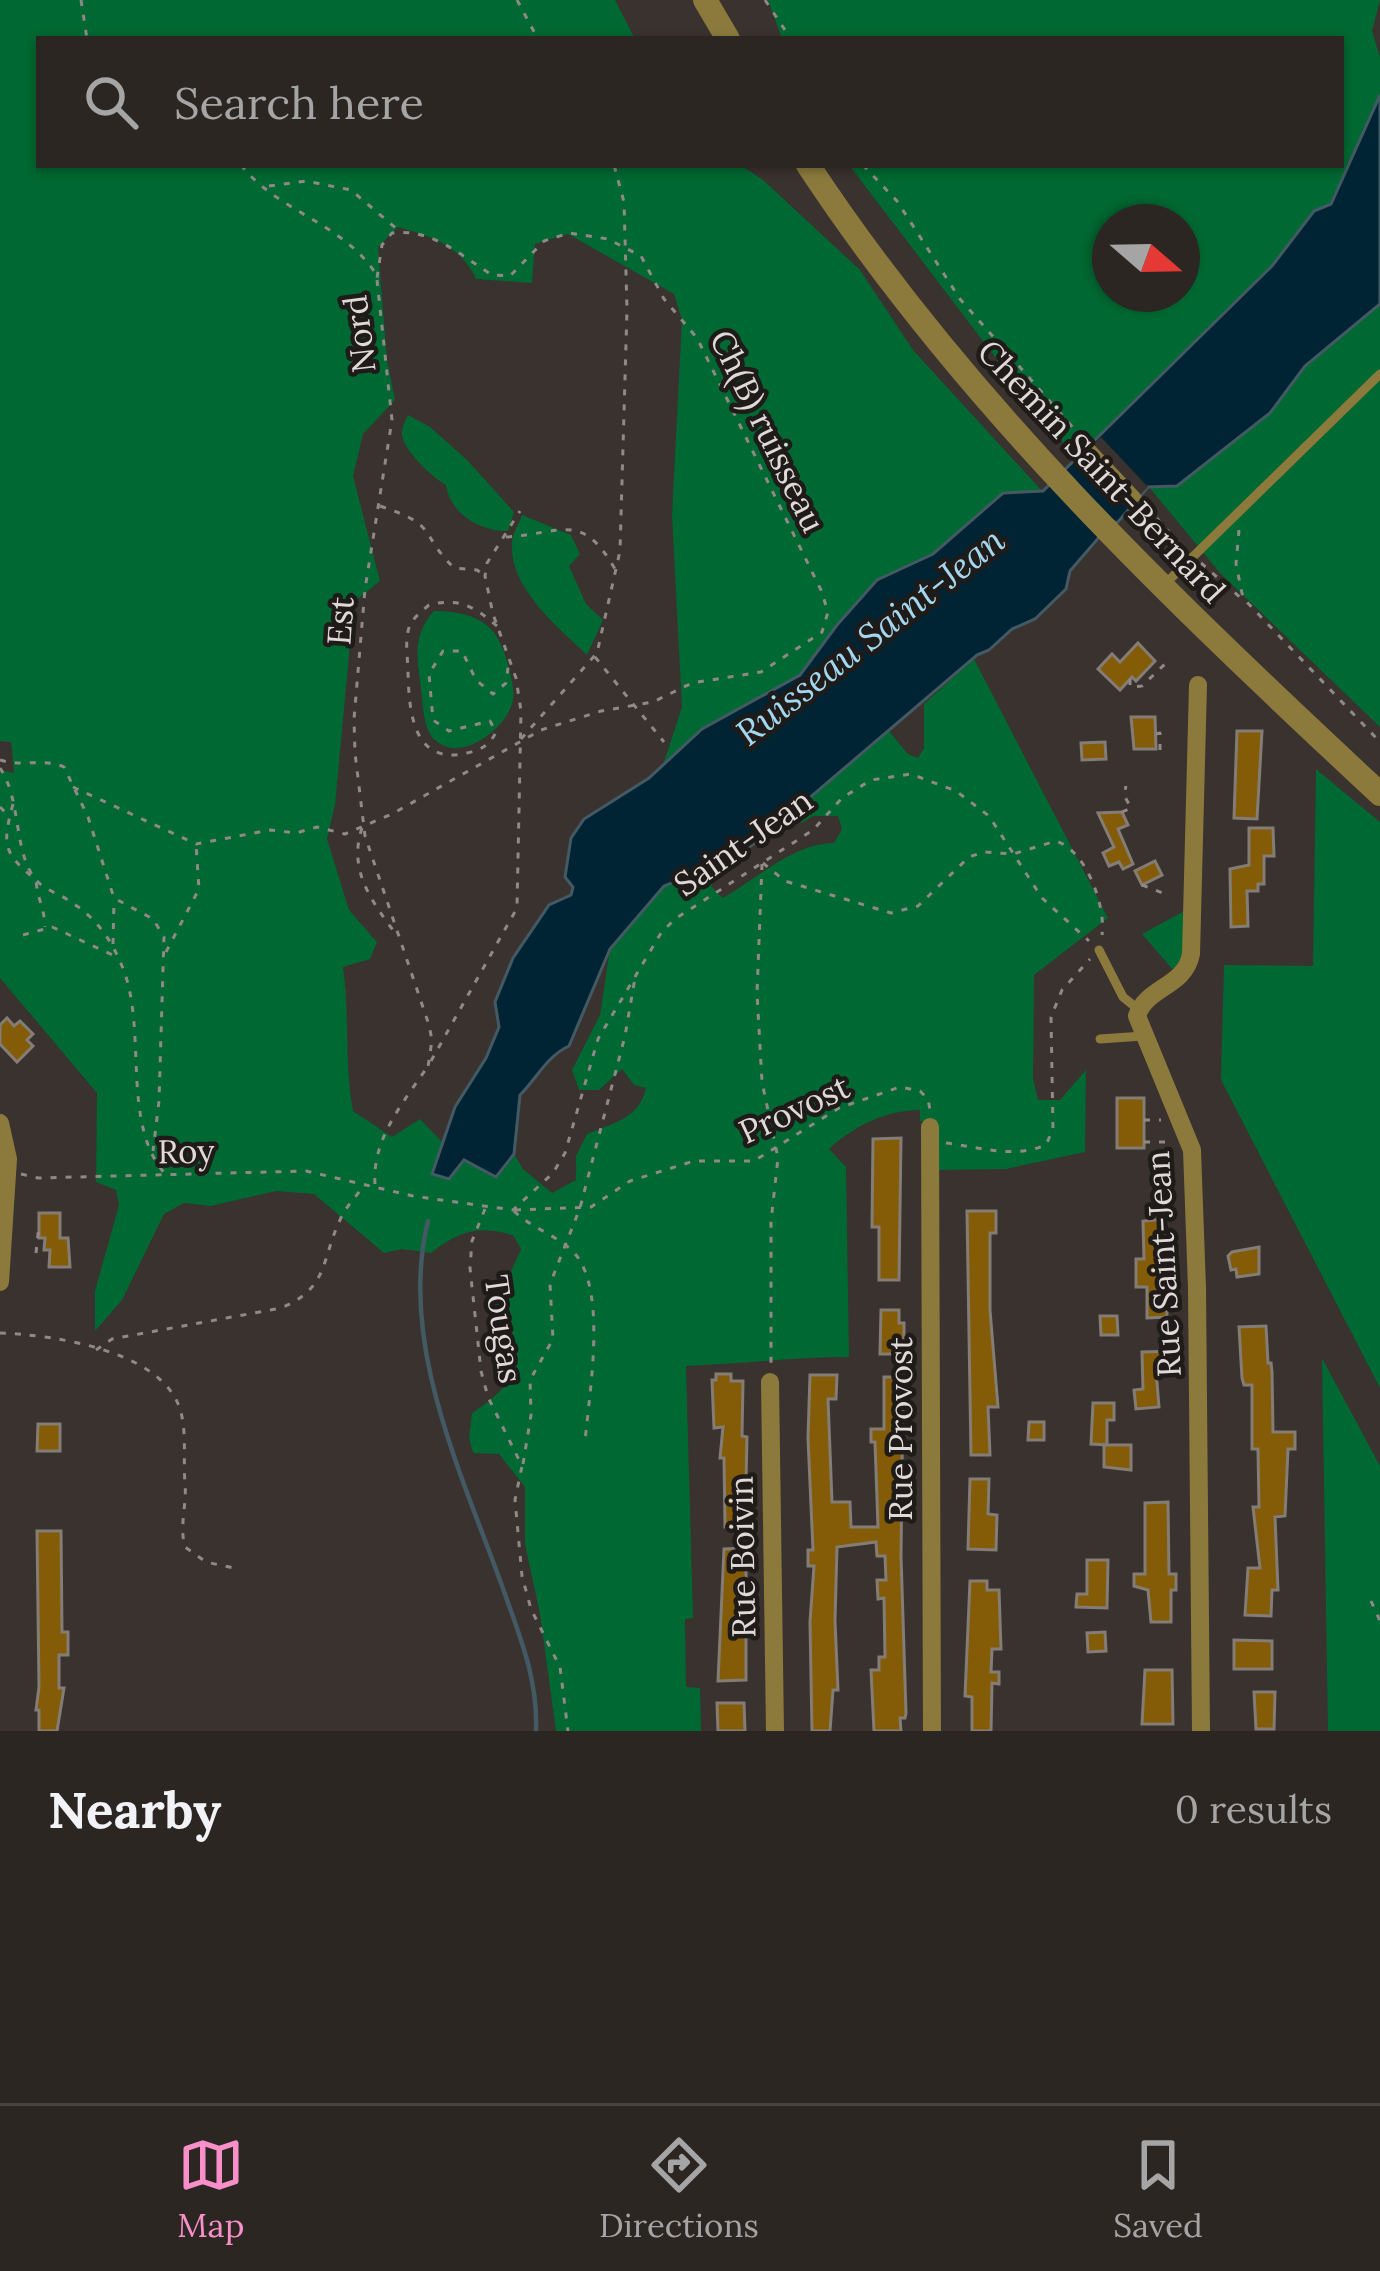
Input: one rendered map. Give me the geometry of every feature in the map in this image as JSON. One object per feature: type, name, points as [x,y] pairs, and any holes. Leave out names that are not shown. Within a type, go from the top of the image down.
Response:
[{"type":"street","points":[[706,0],[726,36]]},
{"type":"street","name":"Chemin Saint-Bernard","points":[[810,168],[931,335],[1055,479],[1161,588],[1380,794]]},
{"type":"street","points":[[1138,1009],[1182,976],[1191,953],[1198,685]]},
{"type":"street","name":"Rue Saint-Jean","points":[[1138,1009],[1143,1036],[1190,1142],[1197,1288],[1201,1731]]},
{"type":"street","points":[[0,1123],[7,1143],[0,1282]]},
{"type":"street","name":"Rue Provost","points":[[930,1134],[932,1731]]},
{"type":"street","name":"Rue Boivin","points":[[770,1382],[775,1731]]},
{"type":"lane","points":[[1161,588],[1380,374]]},
{"type":"lane","points":[[1090,447],[1138,497]]},
{"type":"lane","points":[[1099,950],[1123,997],[1138,1009]]},
{"type":"lane","points":[[1100,1039],[1143,1036]]},
{"type":"path","points":[[81,0],[85,36]]},
{"type":"path","points":[[518,0],[536,36]]},
{"type":"path","points":[[765,0],[789,36]]},
{"type":"path","name":"Nord","points":[[244,168],[302,215],[343,238],[377,278],[392,420]]},
{"type":"path","points":[[520,741],[595,656],[622,535],[627,309],[623,195],[615,168]]},
{"type":"path","points":[[866,168],[897,201],[960,299],[1090,447]]},
{"type":"path","points":[[264,186],[306,181],[351,190],[400,231],[427,235],[502,277],[518,270],[535,248],[556,236],[596,235],[622,244]]},
{"type":"path","points":[[377,278],[386,238],[400,231]]},
{"type":"path","name":"Ch(B) ruisseau","points":[[622,244],[640,256],[664,299],[697,338],[821,590],[828,620],[822,632],[804,646],[761,672],[692,683],[633,706]]},
{"type":"path","name":"Est","points":[[362,826],[354,719],[365,589],[392,420]]},
{"type":"path","points":[[1138,497],[1191,557],[1217,574],[1250,607]]},
{"type":"path","points":[[380,506],[418,520],[454,568],[477,570],[485,576]]},
{"type":"path","points":[[375,1186],[374,1169],[388,1127],[470,997],[517,908],[521,711],[485,576],[487,563],[520,511]]},
{"type":"path","name":"Chemin Saint-Bernard","points":[[1236,513],[1237,574],[1250,607],[1380,742]]},
{"type":"path","points":[[505,537],[564,527],[586,533],[600,544],[615,571]]},
{"type":"path","points":[[499,627],[474,606],[459,602],[429,605],[411,624],[407,638],[409,700],[417,736],[425,746],[435,754],[463,754],[481,749],[496,732],[490,721],[464,729],[439,727],[431,707],[429,674],[434,660],[443,651],[461,651],[476,680],[493,694],[506,683],[510,658]]},
{"type":"path","points":[[595,656],[664,742]]},
{"type":"path","points":[[1130,680],[1130,687],[1142,686],[1166,663]]},
{"type":"path","points":[[73,788],[170,828],[196,844],[270,830],[296,833],[317,827],[345,834],[392,814],[520,741],[601,711],[633,706]]},
{"type":"path","points":[[1156,734],[1160,734],[1160,754]]},
{"type":"path","points":[[0,760],[64,767],[88,817],[114,898],[112,947]]},
{"type":"path","points":[[0,768],[14,796],[45,927]]},
{"type":"path","name":"Saint-Jean","points":[[513,1210],[553,1174],[565,1154],[598,1039],[675,919],[813,830],[842,798],[872,780],[923,776],[972,801],[989,816],[1052,910],[1099,950]]},
{"type":"path","points":[[1122,812],[1131,808],[1124,795],[1126,786]]},
{"type":"path","points":[[14,796],[6,842],[13,860],[99,923],[118,958],[134,1012],[143,1136],[167,1177]]},
{"type":"path","points":[[0,807],[10,816]]},
{"type":"path","points":[[362,826],[429,1025],[428,1067]]},
{"type":"path","points":[[362,826],[356,844],[360,879],[398,936]]},
{"type":"path","points":[[0,838],[6,842]]},
{"type":"path","points":[[762,862],[785,880],[891,913],[918,906],[969,857],[984,852],[1013,854],[1056,841],[1072,848],[1103,912],[1099,950],[1070,980],[1051,1017],[1053,1129],[1046,1145],[991,1152],[930,1134]]},
{"type":"path","points":[[166,954],[199,889],[196,844]]},
{"type":"path","points":[[762,862],[758,993],[762,1082],[778,1148],[770,1221],[770,1382]]},
{"type":"path","points":[[1142,885],[1168,895]]},
{"type":"path","points":[[114,898],[153,919],[164,938],[153,1151]]},
{"type":"path","points":[[23,935],[45,927],[66,930],[118,958]]},
{"type":"path","points":[[568,1731],[560,1666],[531,1610],[522,1576],[515,1500],[530,1415],[528,1390],[553,1340],[550,1284],[580,1208],[626,1036],[636,976]]},
{"type":"path","name":"Provost","points":[[513,1210],[591,1207],[630,1180],[694,1161],[754,1162],[838,1108],[900,1087],[920,1091],[928,1099],[930,1134]]},
{"type":"path","points":[[1144,1142],[1190,1142]]},
{"type":"path","name":"Roy","points":[[4,1173],[38,1178],[306,1171],[364,1185]]},
{"type":"path","points":[[96,1349],[112,1339],[298,1301],[320,1278],[340,1220],[364,1185],[513,1210],[526,1223],[564,1244],[583,1267],[592,1314],[585,1442]]},
{"type":"path","name":"Tougas","points":[[486,1208],[472,1241],[470,1298],[488,1397],[522,1466]]},
{"type":"path","points":[[36,1253],[39,1226]]},
{"type":"path","points":[[0,1333],[62,1338],[96,1349],[142,1365],[172,1392],[183,1425],[185,1547],[206,1562],[238,1569]]},
{"type":"path","points":[[1371,1601],[1380,1621]]},
{"type":"green space","points":[[0,0],[615,0],[633,36],[36,36],[36,168],[745,168],[860,270],[913,350],[1043,492],[1003,493],[933,554],[877,580],[800,675],[702,729],[663,765],[682,707],[672,515],[682,320],[674,294],[568,234],[535,244],[532,283],[476,279],[453,250],[398,227],[378,247],[395,400],[363,434],[353,476],[380,581],[354,602],[335,805],[327,839],[349,910],[377,942],[370,959],[343,967],[353,1111],[392,1137],[420,1119],[444,1144],[433,1173],[450,1179],[464,1160],[496,1177],[514,1154],[523,1169],[552,1193],[576,1180],[576,1156],[587,1134],[631,1113],[646,1088],[634,1085],[622,1069],[599,1090],[579,1090],[572,1070],[600,1015],[610,949],[664,886],[727,861],[711,886],[723,898],[790,855],[834,843],[842,829],[838,816],[813,816],[802,823],[788,813],[888,730],[908,754],[918,758],[924,748],[924,704],[974,659],[1108,918],[1034,975],[1033,1078],[1038,1100],[1060,1100],[1086,1070],[1085,1152],[1006,1169],[938,1170],[938,1122],[920,1121],[920,1110],[883,1116],[860,1127],[829,1149],[846,1167],[849,1357],[686,1366],[693,1618],[685,1619],[686,1687],[700,1688],[701,1731],[556,1731],[525,1544],[525,1487],[499,1454],[473,1453],[469,1437],[472,1413],[504,1387],[514,1370],[516,1349],[489,1321],[521,1249],[513,1235],[479,1230],[460,1235],[431,1253],[402,1249],[384,1253],[314,1194],[276,1191],[211,1206],[184,1203],[164,1214],[122,1300],[95,1331],[95,1291],[119,1205],[116,1190],[96,1182],[97,1093],[0,978],[0,770],[14,773],[11,742],[0,741]]},
{"type":"green space","points":[[768,0],[1380,0],[1372,31],[1380,57],[1380,95],[1331,204],[1314,211],[1272,266],[1078,458],[1050,429],[851,168],[1344,168],[1344,36],[781,36]]},
{"type":"green space","points":[[1380,304],[1380,727],[1220,573],[1149,487],[1177,486],[1270,413],[1305,366]]},
{"type":"green space","points":[[408,415],[430,427],[467,460],[514,512],[508,531],[478,525],[460,513],[446,485],[404,443],[402,430]]},
{"type":"green space","points":[[522,515],[571,535],[580,554],[569,566],[586,604],[603,620],[587,655],[550,619],[518,576],[512,543]]},
{"type":"green space","points":[[434,611],[465,614],[486,625],[501,644],[510,673],[513,700],[505,718],[488,735],[467,746],[445,746],[431,736],[426,723],[418,647],[422,629]]},
{"type":"green space","points":[[1316,769],[1380,822],[1380,1388],[1221,1080],[1224,965],[1313,966]]},
{"type":"green space","points":[[1186,910],[1184,951],[1174,971],[1142,934]]},
{"type":"green space","points":[[1322,1358],[1380,1466],[1380,1731],[1328,1731]]},
{"type":"water","points":[[1380,95],[1380,304],[1305,366],[1270,413],[1177,486],[1148,487],[1070,571],[1066,589],[1035,619],[1012,629],[977,655],[760,840],[727,861],[664,886],[610,949],[569,1046],[548,1061],[520,1095],[514,1154],[496,1177],[464,1160],[449,1179],[432,1174],[455,1107],[499,1027],[495,1002],[513,958],[549,905],[571,895],[573,887],[565,877],[571,838],[584,819],[649,778],[702,729],[800,675],[877,580],[933,554],[1003,493],[1043,491],[1272,266],[1314,211],[1331,204]]},
{"type":"pier","points":[[1101,437],[1148,487],[1127,508],[1078,458]]},
{"type":"building","points":[[1138,643],[1155,661],[1120,690],[1098,669],[1112,654],[1120,662]]},
{"type":"building","points":[[1131,717],[1155,717],[1156,749],[1134,749]]},
{"type":"building","points":[[1237,731],[1262,731],[1257,819],[1234,818]]},
{"type":"building","points":[[1105,742],[1106,759],[1082,760],[1081,743]]},
{"type":"building","points":[[1122,812],[1128,825],[1118,829],[1133,864],[1123,869],[1119,862],[1109,866],[1103,853],[1114,847],[1098,813]]},
{"type":"building","points":[[1249,828],[1273,828],[1274,856],[1264,856],[1264,884],[1258,884],[1258,891],[1247,891],[1248,926],[1231,927],[1230,869],[1249,865]]},
{"type":"building","points":[[1155,861],[1162,875],[1142,885],[1135,871]]},
{"type":"building","points":[[7,1018],[14,1026],[20,1021],[33,1034],[27,1040],[33,1046],[17,1062],[0,1044],[0,1025]]},
{"type":"building","points":[[1117,1098],[1144,1098],[1144,1148],[1117,1148]]},
{"type":"building","points":[[901,1138],[899,1280],[879,1280],[879,1227],[872,1227],[873,1139]]},
{"type":"building","points":[[967,1211],[996,1211],[996,1233],[990,1233],[990,1310],[998,1407],[988,1407],[990,1455],[971,1455]]},
{"type":"building","points":[[39,1213],[60,1213],[60,1238],[68,1238],[70,1267],[49,1267],[50,1250],[44,1250],[45,1238],[39,1238]]},
{"type":"building","points":[[1166,1219],[1167,1317],[1147,1318],[1147,1287],[1136,1287],[1136,1259],[1144,1259],[1143,1221]]},
{"type":"building","points":[[1259,1247],[1259,1274],[1237,1277],[1228,1256]]},
{"type":"building","points":[[881,1310],[899,1310],[904,1354],[880,1354]]},
{"type":"building","points":[[1100,1316],[1117,1316],[1118,1335],[1101,1335]]},
{"type":"building","points":[[1266,1326],[1273,1432],[1295,1432],[1295,1449],[1288,1449],[1285,1516],[1275,1517],[1278,1590],[1272,1590],[1271,1616],[1245,1615],[1248,1568],[1260,1568],[1253,1507],[1259,1507],[1258,1449],[1252,1449],[1252,1385],[1244,1385],[1242,1378],[1239,1327]]},
{"type":"building","points":[[1176,1351],[1176,1369],[1156,1370],[1159,1407],[1136,1409],[1134,1390],[1143,1389],[1142,1352]]},
{"type":"building","points":[[716,1374],[731,1374],[731,1381],[743,1381],[745,1526],[725,1527],[724,1458],[720,1458],[723,1427],[714,1428],[712,1380]]},
{"type":"building","points":[[810,1375],[837,1375],[836,1399],[828,1399],[832,1502],[850,1502],[851,1527],[878,1527],[871,1429],[884,1429],[884,1377],[900,1377],[903,1383],[906,1713],[900,1718],[901,1731],[874,1731],[871,1670],[879,1670],[879,1657],[885,1657],[884,1598],[878,1599],[877,1580],[886,1580],[885,1556],[877,1556],[876,1542],[837,1547],[838,1690],[833,1690],[830,1731],[812,1731]]},
{"type":"building","points":[[1093,1403],[1114,1403],[1114,1420],[1107,1420],[1107,1445],[1091,1444]]},
{"type":"building","points":[[1029,1422],[1044,1422],[1044,1440],[1028,1440]]},
{"type":"building","points":[[38,1424],[60,1424],[60,1451],[37,1451]]},
{"type":"building","points":[[1104,1445],[1131,1445],[1131,1470],[1104,1467]]},
{"type":"building","points":[[970,1479],[989,1479],[988,1514],[997,1515],[996,1550],[968,1549]]},
{"type":"building","points":[[1168,1502],[1169,1574],[1176,1574],[1176,1590],[1171,1590],[1171,1622],[1151,1622],[1148,1590],[1134,1586],[1134,1574],[1145,1574],[1145,1503]]},
{"type":"building","points":[[37,1531],[61,1531],[62,1632],[68,1632],[68,1655],[59,1655],[59,1688],[64,1688],[57,1731],[39,1731],[36,1710]]},
{"type":"building","points":[[746,1548],[746,1680],[718,1681],[724,1549]]},
{"type":"building","points":[[1087,1560],[1108,1560],[1107,1608],[1076,1607],[1077,1594],[1087,1594]]},
{"type":"building","points":[[970,1581],[987,1581],[987,1590],[999,1590],[1001,1649],[992,1649],[991,1672],[999,1672],[999,1684],[992,1683],[991,1731],[972,1731],[972,1697],[965,1696]]},
{"type":"building","points":[[1105,1632],[1106,1651],[1088,1652],[1087,1633]]},
{"type":"building","points":[[1234,1640],[1272,1641],[1272,1669],[1234,1669]]},
{"type":"building","points":[[1145,1670],[1172,1670],[1173,1724],[1142,1724]]},
{"type":"building","points":[[1254,1692],[1275,1692],[1274,1729],[1256,1729]]},
{"type":"building","points":[[717,1703],[744,1703],[745,1731],[718,1731]]},
{"type":"waterway","name":"Ruisseau Saint-Jean","points":[[428,1221],[421,1268],[428,1364],[455,1460],[523,1646],[532,1679],[536,1731]]}]
